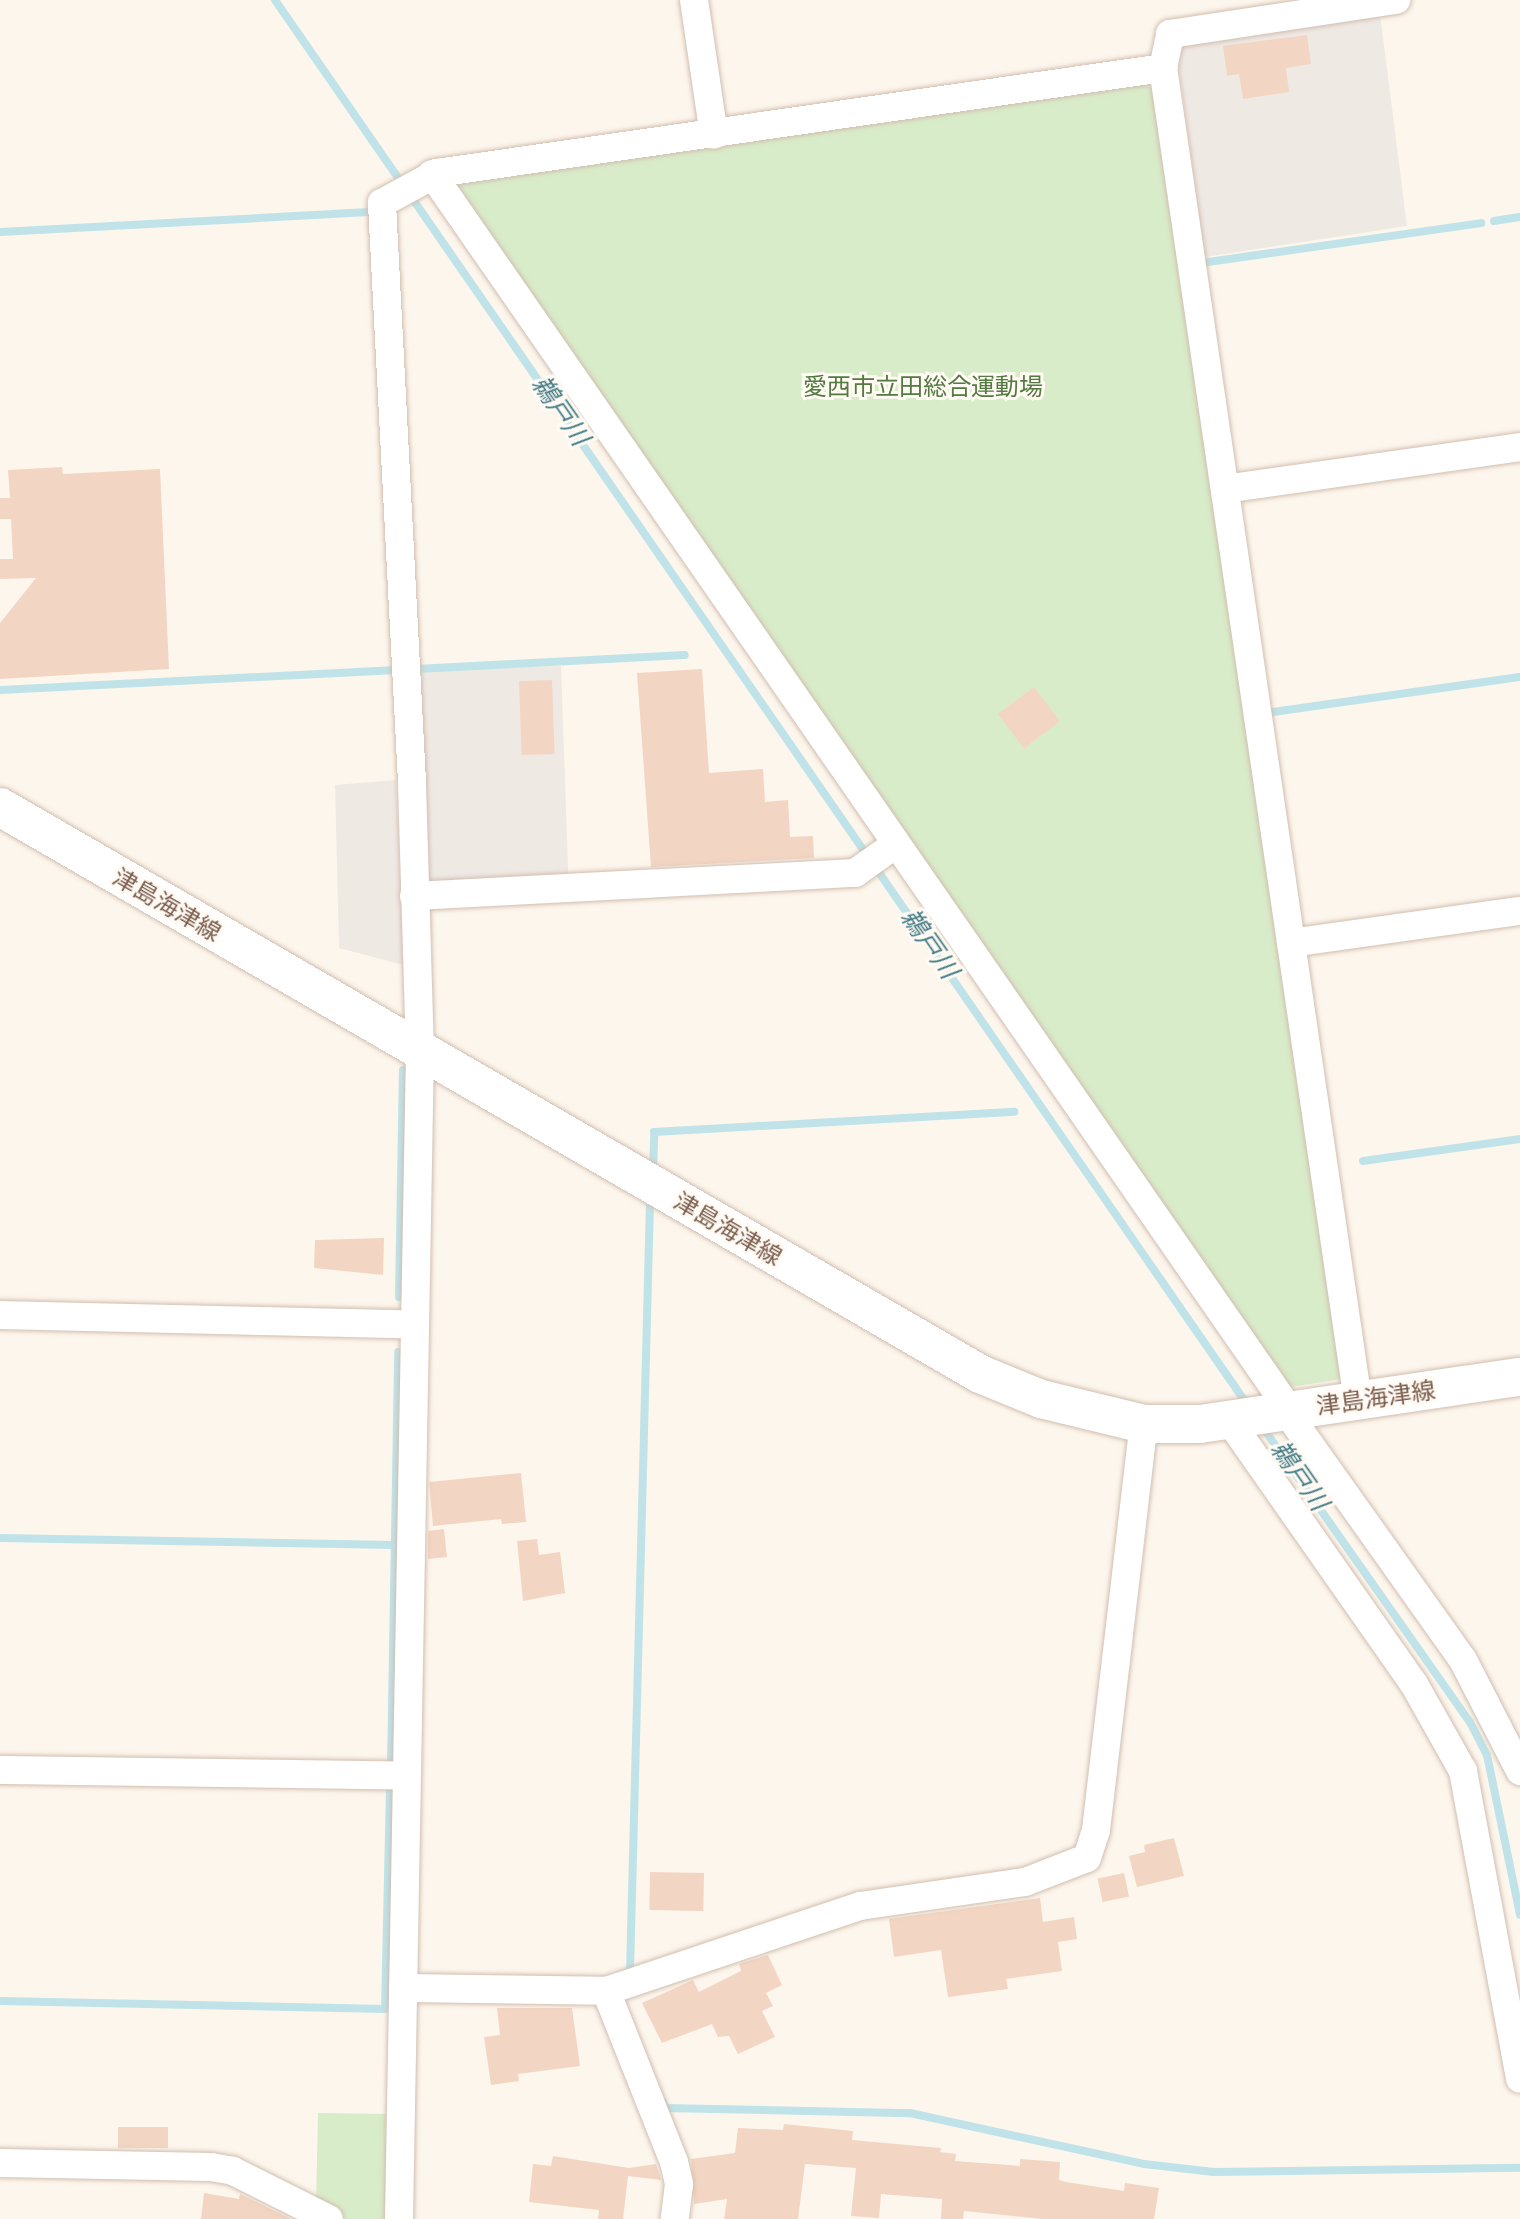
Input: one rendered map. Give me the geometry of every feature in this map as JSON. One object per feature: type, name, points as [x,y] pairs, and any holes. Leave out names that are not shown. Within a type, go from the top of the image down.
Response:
[{"type":"main road","name":"津島海津線","points":[[0,807],[420,1053],[980,1374],[1041,1399],[1144,1424],[1231,1420],[1520,1377]]},
{"type":"street","points":[[694,0],[714,135]]},
{"type":"street","points":[[1358,1401],[1163,68],[1170,34],[1396,0]]},
{"type":"street","points":[[399,2219],[411,1324],[420,1053],[382,203],[428,176],[1163,68]]},
{"type":"street","points":[[428,176],[1285,1412],[1463,1660],[1520,1771]]},
{"type":"street","points":[[1225,489],[1520,447]]},
{"type":"street","points":[[414,896],[859,870],[892,847]]},
{"type":"street","points":[[1291,943],[1520,911]]},
{"type":"street","points":[[0,1315],[411,1324]]},
{"type":"street","points":[[1231,1420],[1414,1684],[1463,1771],[1520,2079]]},
{"type":"street","points":[[403,1988],[606,1991],[860,1906],[1025,1882],[1087,1858],[1096,1830],[1144,1424]]},
{"type":"street","points":[[0,1770],[405,1776]]},
{"type":"street","points":[[606,1991],[674,2162],[679,2184],[675,2219]]},
{"type":"street","points":[[0,2163],[211,2167],[233,2171],[329,2219]]},
{"type":"shaded area","points":[[1379,6],[1407,226],[1205,257],[1178,61],[1181,43]]},
{"type":"shaded area","points":[[561,666],[569,882],[424,887],[416,671]]},
{"type":"shaded area","points":[[396,780],[404,965],[339,948],[335,785]]},
{"type":"green space","name":"愛西市立田総合運動場","points":[[1143,83],[1154,90],[1341,1379],[1285,1388],[458,186],[463,177]]},
{"type":"green space","points":[[318,2113],[390,2114],[387,2219],[346,2219],[316,2204]]},
{"type":"building","points":[[1307,35],[1311,64],[1286,68],[1289,92],[1243,99],[1239,74],[1227,76],[1223,46]]},
{"type":"building","points":[[62,467],[63,474],[160,469],[169,669],[0,679],[0,623],[36,578],[0,579],[0,559],[13,559],[11,519],[0,519],[0,498],[10,498],[8,470]]},
{"type":"building","points":[[702,669],[709,773],[763,769],[765,802],[788,800],[790,837],[813,836],[814,858],[651,867],[637,673]]},
{"type":"building","points":[[552,680],[555,754],[522,755],[519,681]]},
{"type":"building","points":[[1034,687],[1060,721],[1024,748],[998,714]]},
{"type":"building","points":[[384,1238],[383,1275],[314,1268],[315,1240]]},
{"type":"building","points":[[521,1473],[526,1522],[502,1524],[501,1519],[433,1526],[429,1482]]},
{"type":"building","points":[[444,1529],[447,1557],[428,1559],[428,1531]]},
{"type":"building","points":[[537,1539],[539,1555],[560,1552],[565,1593],[523,1601],[517,1541]]},
{"type":"building","points":[[1174,1838],[1184,1876],[1137,1887],[1129,1856],[1145,1852],[1144,1845]]},
{"type":"building","points":[[650,1872],[704,1873],[703,1911],[649,1910]]},
{"type":"building","points":[[1124,1873],[1129,1896],[1103,1902],[1098,1879]]},
{"type":"building","points":[[1040,1898],[1043,1922],[1074,1917],[1077,1939],[1058,1942],[1062,1971],[1006,1979],[1008,1989],[948,1997],[941,1950],[894,1957],[889,1919]]},
{"type":"building","points":[[768,1955],[782,1985],[766,1993],[773,2006],[762,2011],[775,2037],[738,2054],[729,2036],[718,2037],[712,2024],[662,2043],[642,2003],[693,1980],[699,1992],[741,1971],[739,1964]]},
{"type":"building","points":[[497,2008],[572,2008],[580,2066],[518,2074],[519,2081],[491,2085],[484,2037],[500,2035]]},
{"type":"building","points":[[784,2124],[853,2131],[852,2140],[941,2148],[940,2152],[956,2154],[955,2161],[1020,2166],[1020,2159],[1060,2162],[1059,2180],[1066,2182],[1124,2191],[1125,2183],[1159,2188],[1154,2219],[1043,2219],[964,2211],[963,2219],[941,2219],[942,2199],[881,2194],[879,2218],[851,2216],[856,2168],[805,2164],[798,2219],[724,2219],[727,2199],[694,2204],[691,2159],[735,2153],[738,2128],[783,2130]]},
{"type":"building","points":[[118,2127],[168,2127],[168,2148],[118,2148]]},
{"type":"building","points":[[553,2156],[629,2168],[656,2164],[661,2180],[628,2176],[623,2219],[598,2219],[599,2210],[529,2202],[533,2164],[551,2166]]},
{"type":"building","points":[[204,2193],[239,2199],[240,2194],[291,2219],[201,2219]]},
{"type":"waterway","name":"鵜戸川","points":[[275,0],[1249,1407]]},
{"type":"waterway","points":[[0,232],[373,212]]},
{"type":"waterway","points":[[1494,221],[1520,217]]},
{"type":"waterway","points":[[1208,262],[1481,223]]},
{"type":"waterway","points":[[417,669],[685,655]]},
{"type":"waterway","points":[[1,690],[396,670]]},
{"type":"waterway","points":[[1273,712],[1520,677]]},
{"type":"waterway","points":[[399,1297],[403,1070]]},
{"type":"waterway","points":[[653,1170],[654,1132],[1014,1112]]},
{"type":"waterway","points":[[1363,1161],[1520,1139]]},
{"type":"waterway","points":[[624,1974],[630,1971],[650,1202]]},
{"type":"waterway","points":[[391,1767],[398,1352]]},
{"type":"waterway","name":"鵜戸川","points":[[1261,1425],[1470,1722],[1487,1755],[1520,1915]]},
{"type":"waterway","points":[[0,1538],[394,1545]]},
{"type":"waterway","points":[[0,2001],[385,2009],[390,1785]]},
{"type":"waterway","points":[[663,2102],[665,2108],[910,2113],[1144,2164],[1214,2172],[1519,2168]]}]
